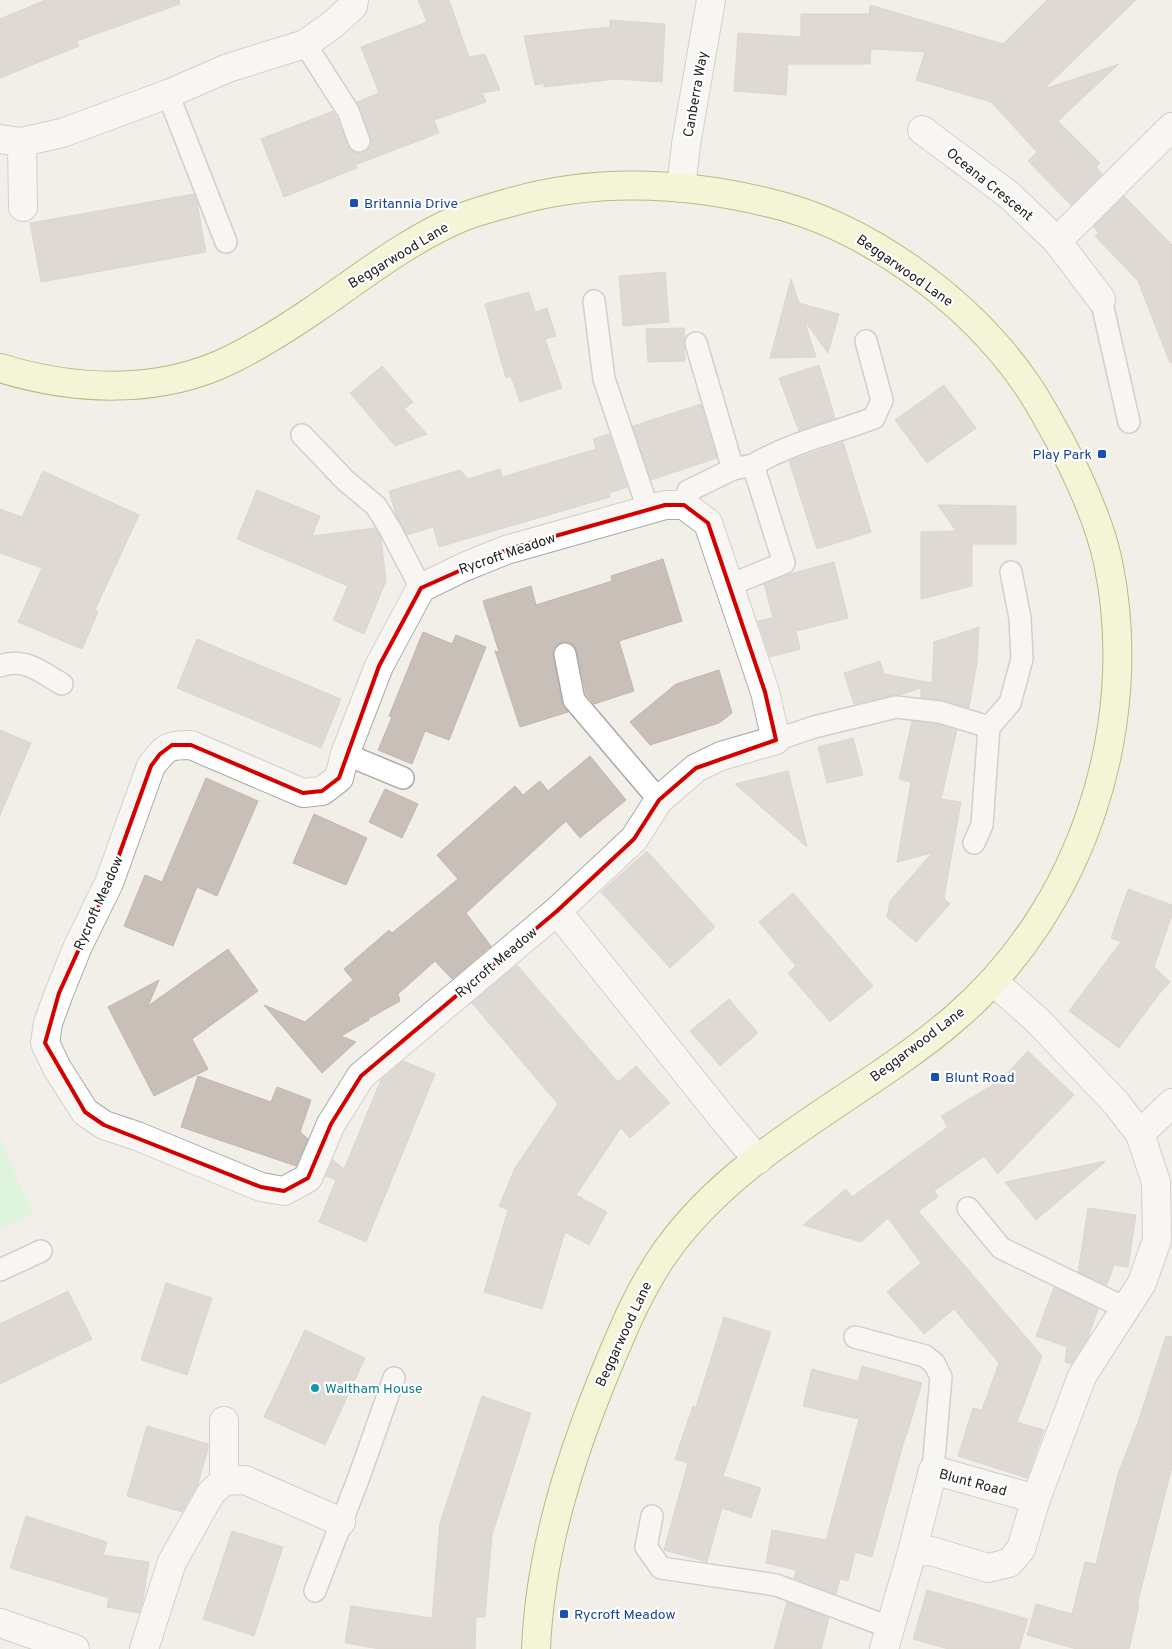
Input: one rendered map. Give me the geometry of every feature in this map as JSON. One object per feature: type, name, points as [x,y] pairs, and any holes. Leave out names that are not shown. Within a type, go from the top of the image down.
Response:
[{"type":"street","points":[[23,207],[11,141],[62,132],[168,94],[228,68],[305,44],[332,25],[353,6],[354,0]]},
{"type":"street","name":"Canberra Way","points":[[681,188],[686,144],[711,0]]},
{"type":"street","points":[[1057,241],[1172,126]]},
{"type":"street","name":"Oceana Crescent","points":[[922,130],[1009,195],[1057,241],[1102,299]]},
{"type":"street","name":"Beggarwood Lane","points":[[0,368],[43,380],[76,385],[113,386],[178,378],[231,360],[311,311],[386,259],[459,218],[528,197],[569,190],[601,186],[643,185],[681,188],[774,203],[816,218],[857,235],[926,281],[974,322],[1024,381],[1064,450],[1081,486],[1102,540],[1109,568],[1118,662],[1111,739],[1102,779],[1090,817],[1072,861],[1051,902],[1028,937],[993,981],[958,1016],[924,1043],[758,1160],[723,1189],[683,1230],[666,1252],[645,1285],[622,1332],[592,1402],[544,1567],[536,1649]]},
{"type":"street","name":"Rycroft Meadow","points":[[684,505],[665,505],[648,509],[506,550],[464,567],[421,588],[379,666],[339,778],[322,791],[303,793],[191,745],[172,745],[160,754],[151,766],[109,883],[78,946],[48,1023],[45,1043],[57,1068],[85,1112],[104,1125],[137,1136],[262,1187],[284,1191],[308,1178],[331,1124],[360,1076],[557,911],[634,839],[659,800],[696,768],[721,756],[776,740]]},
{"type":"street","points":[[684,505],[708,523],[765,692],[776,740]]},
{"type":"street","points":[[557,911],[758,1160]]},
{"type":"street","points":[[912,1552],[931,1551],[988,1568],[1009,1562],[1022,1549],[1036,1499],[1082,1376],[1142,1283],[1157,1240],[1156,1182],[1140,1134],[1116,1103],[1038,1021],[993,981]]},
{"type":"street","points":[[1140,1134],[1172,1103]]},
{"type":"street","points":[[224,1421],[224,1481]]},
{"type":"street","name":"Blunt Road","points":[[886,1638],[912,1552],[933,1470],[1036,1499]]},
{"type":"street","points":[[144,1649],[172,1562],[211,1493],[224,1481],[245,1480],[341,1522]]},
{"type":"street","points":[[0,1623],[75,1649]]},
{"type":"lane","points":[[305,44],[348,111],[359,140]]},
{"type":"lane","points":[[168,94],[226,242]]},
{"type":"lane","points":[[1102,299],[1129,422]]},
{"type":"lane","points":[[594,301],[604,379],[648,509]]},
{"type":"lane","points":[[684,505],[688,491],[798,444],[874,418],[882,400],[866,340]]},
{"type":"lane","points":[[696,344],[743,467],[784,563],[730,585]]},
{"type":"lane","points":[[302,435],[345,480],[376,506],[421,588]]},
{"type":"lane","points":[[974,843],[982,825],[989,726],[1010,703],[1022,659],[1020,618],[1011,572]]},
{"type":"lane","points":[[565,654],[574,700],[659,800]]},
{"type":"lane","points":[[0,666],[10,662],[25,663],[62,684]]},
{"type":"lane","points":[[776,740],[896,707],[940,712],[989,726]]},
{"type":"lane","points":[[346,754],[403,778]]},
{"type":"lane","points":[[968,1208],[1001,1248],[1125,1308]]},
{"type":"lane","points":[[0,1270],[41,1252]]},
{"type":"lane","points":[[855,1336],[925,1356],[934,1364],[941,1377],[933,1470]]},
{"type":"lane","points":[[316,1591],[394,1378]]},
{"type":"lane","points":[[652,1516],[646,1547],[661,1568],[776,1585],[886,1638]]},
{"type":"highlighted area","points":[[665,505],[684,505],[708,523],[765,692],[776,740],[696,768],[659,800],[634,839],[557,911],[361,1076],[331,1124],[308,1178],[284,1191],[261,1187],[104,1125],[85,1112],[45,1043],[59,993],[109,883],[151,766],[160,754],[172,745],[191,745],[303,793],[322,791],[339,778],[379,666],[421,588],[506,550]]},
{"type":"green space","points":[[0,1138],[33,1214],[0,1229]]},
{"type":"building","points":[[45,0],[179,0],[180,4],[77,41],[79,46],[0,78],[0,19]]},
{"type":"building","points":[[418,0],[449,0],[469,57],[485,54],[500,90],[482,93],[486,102],[434,120],[439,133],[355,165],[357,168],[284,197],[261,139],[333,111],[351,150],[357,153],[364,153],[371,144],[371,137],[357,102],[379,93],[361,47],[427,22]]},
{"type":"building","points":[[1047,0],[1136,0],[1044,89],[1119,64],[1058,121],[1100,163],[1096,167],[1102,174],[1071,205],[1028,161],[1037,152],[991,102],[916,80],[925,52],[871,49],[870,64],[788,64],[786,95],[734,91],[738,33],[801,37],[801,14],[869,14],[870,5],[1003,44]]},
{"type":"building","points":[[610,20],[665,24],[662,82],[617,79],[544,87],[544,83],[535,85],[524,36],[610,27]]},
{"type":"building","points":[[194,194],[206,252],[41,282],[30,223]]},
{"type":"building","points":[[1124,196],[1172,245],[1172,362],[1170,363],[1138,281],[1095,236],[1099,233],[1093,227]]},
{"type":"building","points":[[665,272],[669,322],[623,326],[619,276]]},
{"type":"building","points":[[791,279],[799,303],[839,314],[828,353],[804,320],[816,357],[770,358]]},
{"type":"building","points":[[529,292],[535,312],[547,308],[556,336],[545,339],[562,388],[520,402],[511,376],[506,378],[485,304]]},
{"type":"building","points":[[684,328],[685,361],[648,362],[646,329]]},
{"type":"building","points":[[819,365],[835,418],[799,431],[779,378]]},
{"type":"building","points":[[382,366],[413,402],[404,409],[427,434],[395,446],[350,393]]},
{"type":"building","points":[[944,385],[976,428],[927,463],[895,420]]},
{"type":"building","points":[[701,404],[717,458],[651,480],[633,426]]},
{"type":"building","points":[[609,434],[627,487],[609,493],[610,497],[439,547],[433,527],[407,535],[396,515],[389,491],[460,470],[468,479],[500,469],[502,477],[596,449],[593,439]]},
{"type":"building","points":[[843,442],[871,532],[817,549],[789,461]]},
{"type":"building","points":[[43,471],[139,515],[95,610],[98,612],[82,649],[18,622],[42,568],[0,553],[0,509],[22,517]]},
{"type":"building","points":[[257,490],[320,516],[312,536],[375,528],[381,538],[386,581],[364,634],[333,620],[348,586],[237,539]]},
{"type":"building","points":[[938,505],[1016,506],[1016,544],[972,544],[972,586],[921,599],[921,532],[956,531]]},
{"type":"building","points":[[663,559],[682,621],[619,641],[634,691],[594,704],[586,694],[575,646],[569,642],[562,642],[556,645],[553,650],[553,656],[562,702],[568,712],[520,727],[495,651],[499,652],[483,601],[531,586],[536,605],[612,581],[611,576]]},
{"type":"building","points":[[834,562],[848,618],[796,631],[800,649],[770,657],[758,621],[773,618],[764,584],[790,574]]},
{"type":"building","points":[[979,627],[977,662],[969,708],[943,700],[921,697],[921,688],[899,695],[854,704],[844,673],[880,661],[884,674],[932,683],[934,642]]},
{"type":"building","points":[[423,632],[452,644],[456,635],[486,647],[449,740],[425,731],[412,764],[378,750],[392,717],[389,716]]},
{"type":"building","points":[[197,639],[341,699],[321,748],[177,688]]},
{"type":"building","points":[[719,670],[732,713],[719,723],[650,745],[630,722],[676,684]]},
{"type":"building","points":[[912,721],[937,724],[957,730],[941,799],[961,802],[944,898],[950,904],[916,942],[887,917],[890,901],[932,853],[897,862],[911,782],[899,779]]},
{"type":"building","points":[[0,730],[31,743],[0,815]]},
{"type":"building","points":[[853,738],[863,775],[827,783],[818,747]]},
{"type":"building","points":[[590,756],[626,800],[580,838],[566,821],[466,913],[491,946],[452,979],[435,961],[398,994],[400,1001],[341,1036],[356,1042],[322,1073],[264,1005],[305,1022],[353,980],[344,969],[389,930],[392,933],[458,879],[437,855],[515,786],[523,795],[540,781],[548,791]]},
{"type":"building","points":[[788,771],[807,847],[735,784]]},
{"type":"building","points":[[206,778],[258,801],[217,896],[197,887],[173,946],[124,926],[145,875],[162,882]]},
{"type":"building","points":[[385,789],[418,804],[402,838],[369,822]]},
{"type":"building","points":[[314,814],[367,838],[346,885],[293,863]]},
{"type":"building","points":[[647,851],[715,927],[670,968],[601,892]]},
{"type":"building","points":[[1128,889],[1172,905],[1172,915],[1154,967],[1170,982],[1119,1048],[1069,1011],[1121,942],[1111,938]]},
{"type":"building","points":[[793,893],[873,986],[830,1022],[788,973],[796,966],[759,922]]},
{"type":"building","points":[[228,949],[258,991],[192,1039],[208,1069],[154,1096],[108,1007],[159,980],[148,1006]]},
{"type":"building","points":[[517,965],[618,1082],[636,1066],[670,1103],[630,1138],[621,1128],[576,1195],[607,1212],[589,1245],[565,1232],[542,1309],[484,1292],[508,1210],[499,1206],[515,1168],[558,1104],[472,1003]]},
{"type":"building","points":[[729,999],[758,1033],[720,1066],[690,1031]]},
{"type":"building","points":[[1028,1051],[1074,1095],[998,1174],[984,1156],[934,1191],[938,1197],[918,1211],[1042,1356],[1017,1422],[1044,1430],[1027,1478],[958,1456],[973,1408],[982,1410],[999,1363],[954,1309],[924,1334],[887,1292],[921,1263],[888,1218],[861,1242],[803,1225],[846,1189],[852,1197],[948,1127],[941,1116],[1001,1080]]},
{"type":"building","points":[[403,1061],[435,1074],[366,1242],[319,1222],[336,1180],[326,1176],[333,1160],[344,1169],[381,1080]]},
{"type":"building","points":[[198,1076],[271,1102],[277,1087],[311,1100],[300,1132],[308,1139],[296,1166],[181,1127]]},
{"type":"building","points":[[1106,1161],[1036,1220],[1005,1182]]},
{"type":"building","points":[[1088,1208],[1136,1215],[1128,1267],[1114,1265],[1107,1285],[1078,1272]]},
{"type":"building","points":[[166,1283],[212,1298],[187,1375],[141,1360]]},
{"type":"building","points":[[1054,1287],[1098,1309],[1088,1338],[1071,1364],[1065,1362],[1067,1347],[1036,1336]]},
{"type":"building","points":[[68,1291],[92,1339],[0,1384],[0,1324]]},
{"type":"building","points":[[724,1317],[771,1332],[723,1476],[761,1488],[751,1518],[722,1508],[707,1562],[664,1550],[688,1463],[675,1459],[693,1406],[696,1407]]},
{"type":"building","name":"Waltham House","points":[[305,1330],[365,1358],[325,1445],[264,1417]]},
{"type":"building","points":[[1166,1336],[1172,1337],[1172,1467],[1137,1605],[1139,1605],[1129,1649],[1076,1649],[1027,1635],[1036,1604],[1072,1614],[1085,1562],[1096,1564],[1118,1474],[1138,1422]]},
{"type":"building","points":[[862,1366],[922,1383],[872,1557],[855,1552],[848,1581],[840,1579],[836,1594],[794,1578],[796,1570],[766,1563],[772,1530],[826,1540],[859,1419],[803,1406],[812,1369],[858,1381]]},
{"type":"building","points":[[482,1396],[531,1413],[492,1535],[485,1617],[476,1617],[475,1649],[380,1649],[345,1643],[351,1606],[432,1618],[440,1523]]},
{"type":"building","points":[[147,1426],[208,1444],[198,1484],[182,1512],[127,1496]]},
{"type":"building","points":[[26,1516],[107,1542],[103,1555],[149,1562],[139,1613],[107,1607],[109,1598],[10,1568]]},
{"type":"building","points":[[232,1531],[283,1547],[254,1636],[203,1619]]},
{"type":"building","points":[[927,1590],[1028,1619],[1019,1649],[948,1649],[913,1639]]},
{"type":"building","points":[[787,1602],[829,1618],[821,1649],[774,1649]]},
{"type":"place","name":"Britannia Drive","points":[[354,203]]},
{"type":"place","name":"Play Park","points":[[1102,454]]},
{"type":"place","name":"Blunt Road","points":[[935,1077]]},
{"type":"place","name":"Waltham House","points":[[315,1388]]},
{"type":"place","name":"Rycroft Meadow","points":[[564,1614]]}]
